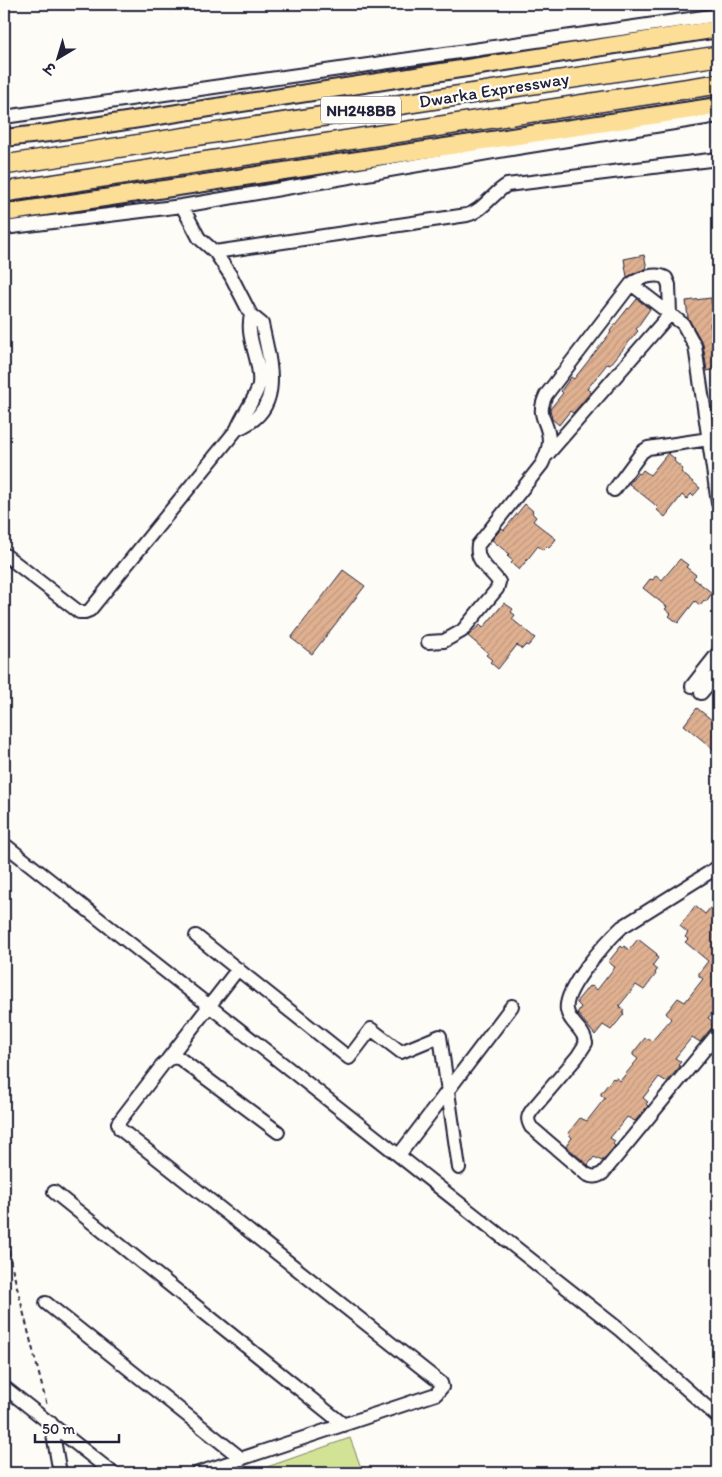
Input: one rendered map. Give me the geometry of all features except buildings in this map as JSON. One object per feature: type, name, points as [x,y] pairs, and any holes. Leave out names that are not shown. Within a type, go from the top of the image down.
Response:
[{"type":"highway","name":"Dwarka Expressway","points":[[4,165],[718,56]]},
{"type":"highway","name":"Dwarka Expressway","points":[[4,192],[718,84]]},
{"type":"main road","points":[[4,138],[49,133],[718,30]]},
{"type":"main road","points":[[4,213],[718,106]]},
{"type":"street","points":[[4,117],[718,15]]},
{"type":"street","points":[[4,228],[182,206],[718,116]]},
{"type":"street","points":[[215,252],[468,215],[478,210],[498,190],[507,185],[718,159]]},
{"type":"street","points":[[4,554],[79,612],[90,610],[237,429],[241,417],[254,396],[259,383],[249,326],[251,315],[240,292],[215,252],[199,238],[182,206]]},
{"type":"street","points":[[428,642],[444,641],[462,632],[497,589],[499,582],[478,558],[478,545],[542,464],[549,443],[541,406],[546,395],[631,284],[657,275],[666,278],[669,284],[670,314],[545,457]]},
{"type":"street","points":[[631,284],[683,324],[695,346],[718,503]]},
{"type":"street","points":[[614,490],[642,452],[648,448],[709,439]]},
{"type":"street","points":[[718,653],[696,690],[718,673]]},
{"type":"street","points":[[4,844],[620,1330],[718,1417]]},
{"type":"street","points":[[718,867],[622,927],[612,936],[575,983],[569,994],[566,1007],[569,1016],[585,1036],[586,1043],[577,1057],[532,1110],[528,1116],[528,1121],[531,1127],[586,1174],[598,1177],[718,1033]]},
{"type":"street","points":[[196,936],[349,1058],[371,1029],[401,1052],[440,1036],[459,1168]]},
{"type":"street","points":[[198,1473],[436,1394],[442,1387],[441,1383],[118,1127],[119,1120],[238,969]]},
{"type":"street","points":[[402,1151],[512,1006]]},
{"type":"street","points":[[168,1059],[179,1058],[278,1132]]},
{"type":"street","points":[[54,1192],[344,1425]]},
{"type":"street","points":[[46,1303],[242,1459]]},
{"type":"street","points":[[4,1388],[113,1473]]},
{"type":"street","points":[[51,1423],[60,1473]]},
{"type":"path","points":[[4,1224],[11,1263],[51,1423]]},
{"type":"green space","points":[[350,1438],[363,1473],[250,1473]]}]
